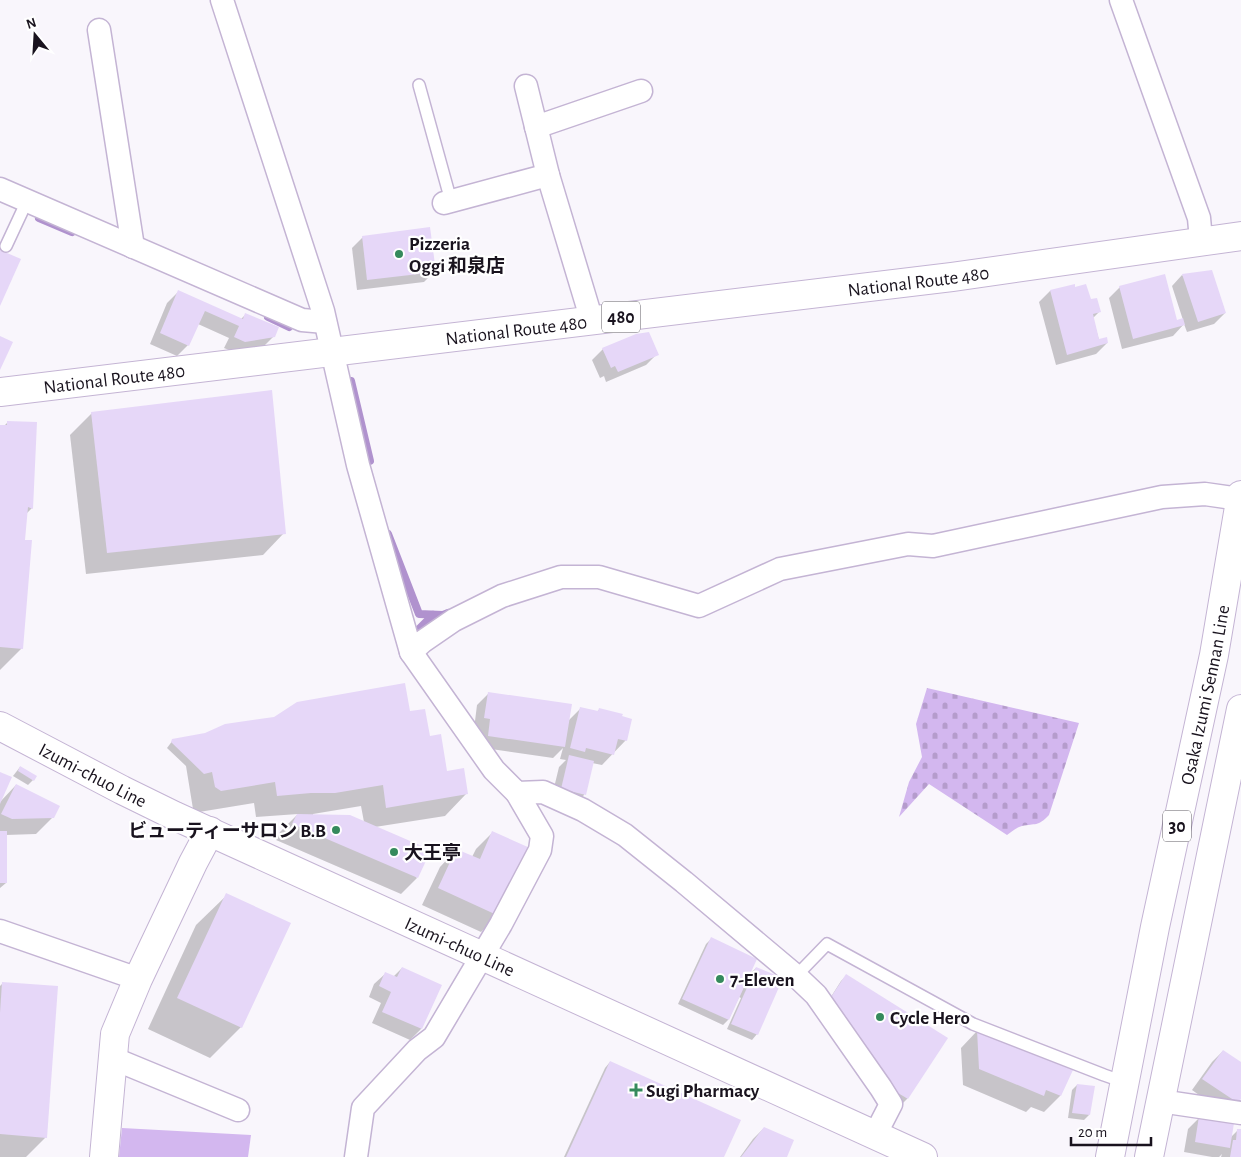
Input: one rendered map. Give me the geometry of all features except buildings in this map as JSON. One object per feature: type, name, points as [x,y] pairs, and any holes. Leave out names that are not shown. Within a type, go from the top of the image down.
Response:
[{"type":"main road","name":"National Route 480","points":[[0,392],[952,277],[1201,240],[1241,236]]},
{"type":"main road","name":"Osaka Izumi Sennan Line","points":[[1110,1157],[1155,927],[1214,655],[1241,497]]},
{"type":"main road","name":"Osaka Izumi Sennan Line","points":[[1149,1157],[1241,709]]},
{"type":"main road","name":"Izumi-chuo Line","points":[[0,726],[122,790],[921,1156]]},
{"type":"main road","points":[[104,1157],[115,1034],[138,979],[210,831]]},
{"type":"street","points":[[222,0],[334,352],[358,465],[411,652],[494,770],[516,792],[542,836],[540,850],[501,924],[434,1037],[417,1050],[363,1108],[356,1157]]},
{"type":"street","points":[[1121,0],[1199,218],[1201,240]]},
{"type":"street","points":[[99,30],[134,247]]},
{"type":"street","points":[[526,86],[548,175],[592,321]]},
{"type":"street","points":[[536,127],[641,91]]},
{"type":"street","points":[[447,202],[548,175]]},
{"type":"street","points":[[0,189],[25,207],[134,247],[302,320],[325,322]]},
{"type":"street","points":[[411,652],[422,642],[462,616],[502,596],[561,577],[599,577],[699,606],[780,569],[908,544],[933,546],[1162,497],[1205,494],[1241,497]]},
{"type":"street","points":[[516,792],[543,792],[583,810],[625,835],[684,882],[816,995],[891,1104],[875,1135]]},
{"type":"street","points":[[0,931],[138,979]]},
{"type":"street","points":[[112,1058],[238,1110]]},
{"type":"street","points":[[1160,1101],[1241,1113]]},
{"type":"lane","points":[[419,85],[447,202]]},
{"type":"lane","points":[[6,246],[25,207]]},
{"type":"lane","points":[[796,976],[826,944],[973,1024],[1126,1082]]},
{"type":"green space","points":[[927,688],[1079,723],[1049,815],[1045,819],[1036,824],[1020,827],[1007,835],[929,784],[899,817],[909,782],[922,757],[916,724]]},
{"type":"green space","points":[[122,1128],[251,1135],[248,1157],[119,1157]]},
{"type":"waterway","points":[[39,218],[72,232]]},
{"type":"waterway","points":[[268,317],[289,327]]},
{"type":"waterway","points":[[351,381],[370,461],[363,463],[364,467]]},
{"type":"waterway","points":[[388,534],[419,614],[443,615],[448,613]]},
{"type":"waterway","points":[[418,630],[433,615]]},
{"type":"place","name":"Pizzeria Oggi 和泉店","points":[[399,254]]},
{"type":"place","name":"ビューティーサロン B.B","points":[[336,830]]},
{"type":"place","name":"大王亭","points":[[394,852]]},
{"type":"place","name":"7-Eleven","points":[[720,979]]},
{"type":"place","name":"Cycle Hero","points":[[880,1017]]},
{"type":"place","name":"Sugi Pharmacy","points":[[636,1090]]}]
